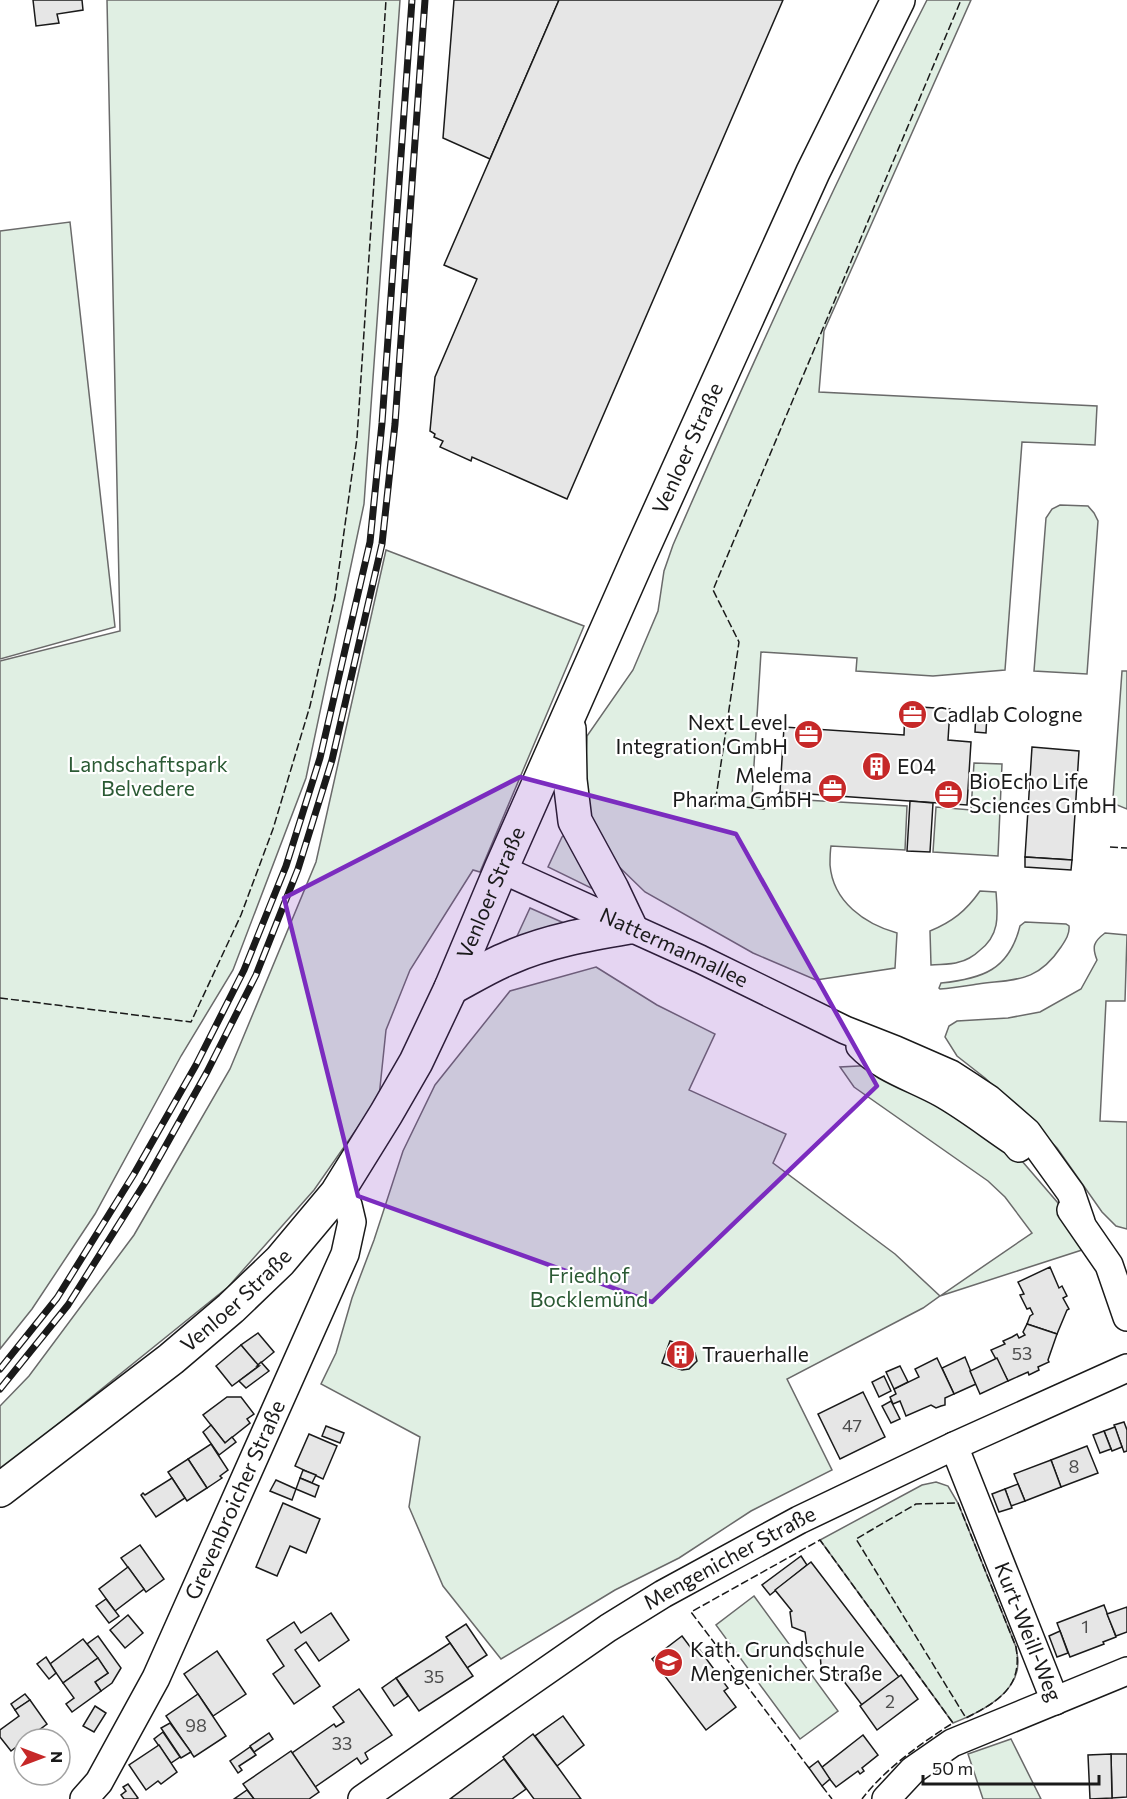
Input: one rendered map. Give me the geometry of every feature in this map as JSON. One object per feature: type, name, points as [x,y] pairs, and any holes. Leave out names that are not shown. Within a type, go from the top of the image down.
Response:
[{"type":"main road","name":"Venloer Straße","points":[[813,172],[880,0]]},
{"type":"main road","name":"Venloer Straße","points":[[0,1490],[171,1359],[231,1308],[280,1261],[337,1193],[386,1114],[416,1062],[451,988],[638,559],[813,172],[898,0]]},
{"type":"main road","points":[[451,988],[528,950],[582,935],[630,927],[575,821],[570,780],[569,718]]},
{"type":"street","name":"Nattermannallee","points":[[501,869],[700,959],[845,1030],[867,1053],[889,1067],[941,1093],[1014,1142],[1081,1222],[1118,1261],[1127,1317]]},
{"type":"street","name":"Grevenbroicher Straße","points":[[84,1799],[99,1782],[156,1678],[341,1263],[352,1222],[348,1204],[337,1193]]},
{"type":"street","name":"Mengenicher Straße","points":[[362,1799],[608,1629],[663,1594],[799,1520],[954,1446],[1127,1368]]},
{"type":"street","name":"Kurt-Weill-Weg","points":[[886,1799],[913,1770],[952,1743],[1055,1701],[954,1446]]},
{"type":"street","points":[[1055,1701],[1127,1671]]},
{"type":"highlighted area","points":[[520,777],[736,834],[877,1086],[652,1302],[358,1196],[284,898]]},
{"type":"green space","name":"Landschaftspark Belvedere","points":[[107,0],[400,0],[364,504],[306,778],[233,970],[181,1056],[95,1214],[32,1309],[0,1349],[0,661],[120,631]]},
{"type":"green space","points":[[927,0],[971,0],[824,331],[819,392],[1097,406],[1095,445],[1022,442],[1005,670],[933,676],[856,671],[857,658],[761,652],[752,797],[907,806],[905,850],[831,846],[830,851],[832,878],[844,900],[873,924],[897,933],[895,968],[816,980],[753,953],[645,892],[610,858],[590,822],[585,780],[587,736],[633,670],[658,611],[664,571],[673,545],[703,476],[828,202]]},
{"type":"green space","points":[[70,222],[115,627],[0,659],[0,231]]},
{"type":"green space","points":[[1060,505],[1088,506],[1098,521],[1087,674],[1034,671],[1046,518],[1052,509]]},
{"type":"green space","points":[[386,550],[584,626],[480,872],[473,870],[410,970],[386,1030],[379,1097],[314,1190],[228,1287],[0,1471],[0,1406],[29,1376],[134,1235],[230,1069],[316,862]]},
{"type":"green space","points":[[1122,671],[1127,671],[1127,809],[1117,805],[1113,798]]},
{"type":"green space","points":[[974,763],[1002,764],[998,856],[933,852],[936,807],[971,810]]},
{"type":"green space","points":[[568,832],[593,889],[548,867],[562,837]]},
{"type":"green space","points":[[980,891],[996,892],[997,917],[991,938],[977,953],[967,959],[952,964],[931,965],[930,931],[958,915]]},
{"type":"green space","points":[[530,908],[573,927],[512,947]]},
{"type":"green space","points":[[1025,922],[1069,926],[1064,942],[1043,967],[1014,980],[939,988],[941,983],[969,979],[992,970],[1009,953],[1020,926]]},
{"type":"green space","points":[[1105,933],[1127,935],[1125,1001],[1106,1001],[1100,1121],[1127,1122],[1127,1229],[1116,1226],[1102,1212],[1057,1148],[985,1078],[957,1056],[945,1037],[949,1026],[957,1021],[1008,1018],[1040,1012],[1081,989],[1097,960],[1094,952],[1096,942]]},
{"type":"green space","name":"Friedhof Bocklemünd","points":[[596,967],[657,1005],[715,1034],[689,1090],[786,1134],[773,1163],[895,1254],[940,1296],[923,1308],[787,1379],[832,1470],[751,1511],[679,1558],[615,1590],[501,1659],[443,1586],[409,1507],[420,1437],[321,1384],[336,1353],[352,1298],[403,1151],[435,1085],[510,991]]},
{"type":"green space","points":[[878,1065],[1016,1154],[1058,1203],[1085,1249],[940,1296],[1032,1233],[1005,1197],[988,1181],[854,1087],[840,1067]]},
{"type":"green space","points":[[936,1482],[948,1486],[958,1503],[1016,1647],[1018,1659],[1017,1673],[1012,1683],[996,1701],[953,1723],[820,1540],[922,1485]]},
{"type":"green space","points":[[754,1596],[838,1711],[800,1739],[716,1625]]},
{"type":"green space","points":[[1011,1739],[1041,1799],[983,1799],[968,1754]]},
{"type":"building","points":[[33,0],[82,0],[83,10],[57,14],[59,23],[36,26]]},
{"type":"building","points":[[454,0],[559,0],[490,159],[443,138]]},
{"type":"building","points":[[559,0],[783,0],[567,499],[472,457],[471,461],[440,447],[443,441],[434,437],[435,434],[430,431],[435,377],[477,279],[444,265]]},
{"type":"building","name":"E04","points":[[905,706],[950,709],[948,740],[971,742],[967,805],[780,792],[784,727],[904,735]]},
{"type":"building","points":[[976,711],[987,712],[986,733],[975,732]]},
{"type":"building","points":[[1032,747],[1079,751],[1072,860],[1025,857]]},
{"type":"building","points":[[910,801],[933,803],[930,852],[907,851]]},
{"type":"building","points":[[1025,857],[1072,860],[1071,870],[1025,867]]},
{"type":"building","points":[[1050,1267],[1059,1288],[1062,1286],[1067,1296],[1063,1298],[1069,1309],[1057,1334],[1027,1324],[1033,1314],[1030,1308],[1027,1309],[1020,1295],[1024,1294],[1018,1282]]},
{"type":"building","points":[[1027,1324],[1057,1334],[1049,1362],[1038,1367],[1039,1370],[1029,1375],[1028,1372],[1008,1381],[991,1350],[1005,1344],[1003,1341],[1017,1334],[1019,1338],[1025,1335],[1023,1332]]},
{"type":"building","points":[[258,1333],[274,1352],[257,1366],[241,1345]]},
{"type":"building","name":"Trauerhalle","points":[[670,1341],[689,1347],[695,1353],[697,1361],[689,1369],[682,1370],[662,1363]]},
{"type":"building","points":[[241,1345],[259,1366],[232,1386],[216,1366]]},
{"type":"building","points":[[965,1357],[976,1384],[954,1394],[942,1368]]},
{"type":"building","points":[[937,1358],[954,1394],[945,1398],[945,1405],[936,1408],[931,1405],[906,1416],[900,1401],[893,1404],[890,1397],[896,1394],[894,1389],[919,1377],[915,1369]]},
{"type":"building","points":[[997,1358],[1008,1381],[980,1394],[970,1371]]},
{"type":"building","points":[[261,1362],[269,1371],[246,1388],[239,1381]]},
{"type":"building","points":[[900,1366],[908,1382],[894,1389],[886,1372]]},
{"type":"building","points":[[884,1376],[891,1391],[879,1397],[872,1382]]},
{"type":"building","points":[[863,1392],[885,1437],[840,1459],[818,1414]]},
{"type":"building","points":[[227,1397],[241,1397],[254,1414],[247,1419],[250,1423],[225,1443],[203,1415]]},
{"type":"building","points":[[891,1401],[900,1419],[891,1423],[882,1406]]},
{"type":"building","points":[[1124,1422],[1127,1430],[1127,1451],[1124,1452],[1114,1425]]},
{"type":"building","points":[[211,1425],[225,1443],[232,1437],[236,1442],[219,1455],[203,1432]]},
{"type":"building","points":[[326,1426],[344,1433],[340,1443],[322,1436]]},
{"type":"building","points":[[1115,1427],[1122,1447],[1112,1451],[1104,1431]]},
{"type":"building","points":[[1104,1431],[1111,1449],[1100,1453],[1093,1435]]},
{"type":"building","points":[[309,1434],[337,1446],[323,1479],[295,1466]]},
{"type":"building","points":[[211,1444],[228,1470],[220,1476],[222,1478],[207,1488],[188,1459]]},
{"type":"building","points":[[1087,1446],[1098,1473],[1061,1487],[1051,1460]]},
{"type":"building","points":[[188,1459],[207,1488],[187,1501],[168,1472]]},
{"type":"building","points":[[1051,1460],[1061,1487],[1025,1501],[1014,1474]]},
{"type":"building","points":[[303,1470],[316,1475],[312,1483],[300,1478]]},
{"type":"building","points":[[172,1478],[185,1498],[156,1517],[141,1495],[143,1493],[145,1495]]},
{"type":"building","points":[[300,1478],[319,1486],[315,1497],[296,1489]]},
{"type":"building","points":[[276,1480],[296,1489],[292,1500],[270,1491]]},
{"type":"building","points":[[1018,1484],[1025,1501],[1011,1506],[1005,1489]]},
{"type":"building","points":[[1005,1489],[1012,1508],[999,1512],[992,1494]]},
{"type":"building","points":[[283,1503],[320,1519],[306,1553],[290,1546],[277,1576],[256,1567]]},
{"type":"building","points":[[140,1545],[164,1579],[146,1592],[121,1558]]},
{"type":"building","points":[[801,1556],[807,1565],[770,1595],[762,1585]]},
{"type":"building","points":[[811,1562],[899,1677],[862,1705],[836,1671],[821,1666],[820,1652],[807,1647],[805,1632],[792,1627],[790,1612],[792,1611],[775,1590]]},
{"type":"building","points":[[128,1567],[144,1589],[115,1611],[99,1589]]},
{"type":"building","points":[[106,1599],[119,1616],[109,1623],[96,1606]]},
{"type":"building","points":[[1104,1605],[1116,1637],[1070,1657],[1057,1623]]},
{"type":"building","points":[[1127,1607],[1127,1632],[1116,1636],[1107,1614]]},
{"type":"building","points":[[331,1613],[349,1640],[319,1661],[306,1642],[295,1650],[320,1686],[294,1704],[273,1674],[284,1666],[267,1640],[294,1622],[301,1633]]},
{"type":"building","points":[[128,1615],[143,1633],[125,1648],[110,1630]]},
{"type":"building","points":[[466,1624],[487,1655],[467,1668],[446,1637]]},
{"type":"building","points":[[1060,1631],[1068,1653],[1057,1657],[1049,1636]]},
{"type":"building","points":[[98,1636],[121,1668],[112,1683],[101,1691],[95,1682],[108,1673],[87,1644]]},
{"type":"building","points":[[682,1636],[694,1652],[699,1649],[728,1688],[724,1691],[736,1707],[706,1730],[652,1659]]},
{"type":"building","points":[[83,1639],[98,1658],[63,1683],[50,1664]]},
{"type":"building","points":[[450,1643],[473,1676],[419,1711],[396,1678]]},
{"type":"building","points":[[217,1651],[246,1694],[213,1716],[184,1674]]},
{"type":"building","points":[[46,1657],[56,1673],[49,1679],[37,1664]]},
{"type":"building","points":[[98,1658],[108,1673],[95,1682],[101,1691],[72,1712],[66,1704],[74,1698],[63,1683]]},
{"type":"building","points":[[901,1675],[918,1699],[877,1730],[860,1706]]},
{"type":"building","points":[[396,1678],[408,1696],[394,1706],[382,1688]]},
{"type":"building","points":[[359,1689],[392,1735],[365,1753],[368,1759],[361,1764],[357,1758],[315,1787],[292,1753],[334,1724],[336,1727],[344,1722],[333,1707]]},
{"type":"building","points":[[25,1694],[30,1700],[15,1710],[11,1704]]},
{"type":"building","points":[[198,1694],[226,1736],[194,1757],[166,1716]]},
{"type":"building","points":[[30,1700],[47,1724],[43,1727],[12,1727],[11,1751],[0,1737],[0,1730],[19,1716],[15,1710]]},
{"type":"building","points":[[95,1706],[106,1713],[94,1732],[83,1726]]},
{"type":"building","points":[[563,1716],[584,1745],[557,1766],[535,1736]]},
{"type":"building","points":[[170,1723],[191,1752],[181,1758],[161,1728]]},
{"type":"building","points":[[163,1732],[180,1757],[171,1763],[154,1739]]},
{"type":"building","points":[[269,1733],[273,1739],[254,1752],[250,1746]]},
{"type":"building","points":[[533,1734],[581,1799],[534,1799],[503,1757]]},
{"type":"building","points":[[863,1735],[878,1755],[862,1768],[864,1771],[860,1774],[858,1771],[836,1787],[821,1768]]},
{"type":"building","points":[[159,1745],[177,1772],[161,1784],[158,1781],[146,1790],[129,1765]]},
{"type":"building","points":[[250,1747],[256,1755],[239,1766],[242,1770],[238,1773],[230,1761]]},
{"type":"building","points":[[291,1751],[319,1792],[309,1799],[254,1799],[243,1784]]},
{"type":"building","points":[[1111,1754],[1127,1754],[1127,1797],[1112,1798]]},
{"type":"building","points":[[1111,1754],[1112,1798],[1090,1799],[1088,1755]]},
{"type":"building","points":[[504,1759],[526,1789],[512,1799],[450,1799]]},
{"type":"building","points":[[818,1761],[830,1779],[822,1786],[809,1768]]},
{"type":"building","points":[[128,1784],[138,1798],[124,1799],[121,1795],[126,1791],[123,1787]]},
{"type":"building","points":[[247,1790],[254,1799],[234,1799]]},
{"type":"railway","points":[[0,1369],[57,1298],[134,1174],[196,1065],[244,970],[286,866],[320,758],[370,542],[382,423],[412,0]]},
{"type":"railway","points":[[0,1389],[68,1305],[146,1181],[207,1072],[256,975],[298,869],[332,760],[382,544],[395,424],[425,0]]},
{"type":"fence","points":[[0,998],[191,1022],[241,915],[273,829],[310,706],[335,597],[357,438],[386,0]]},
{"type":"fence","points":[[780,792],[764,809],[715,804],[739,642],[713,590],[961,0]]},
{"type":"fence","points":[[1110,847],[1127,848]]},
{"type":"fence","points":[[958,1503],[1016,1647],[1017,1661],[1016,1673],[1006,1691],[998,1699],[966,1718],[856,1539],[916,1504],[958,1503]]},
{"type":"fence","points":[[809,1768],[691,1612],[820,1540],[953,1723],[904,1757],[881,1777],[862,1799]]},
{"type":"fence","points":[[822,1786],[832,1799]]},
{"type":"place","name":"Cadlab Cologne","points":[[912,715]]},
{"type":"place","name":"Next Level Integration GmbH","points":[[809,735]]},
{"type":"place","name":"E04","points":[[876,767]]},
{"type":"place","name":"Melema Pharma GmbH","points":[[833,788]]},
{"type":"place","name":"BioEcho Life Sciences GmbH","points":[[948,794]]},
{"type":"place","name":"Trauerhalle","points":[[681,1355]]},
{"type":"place","name":"Kath. Grundschule Mengenicher Straße","points":[[669,1662]]}]
